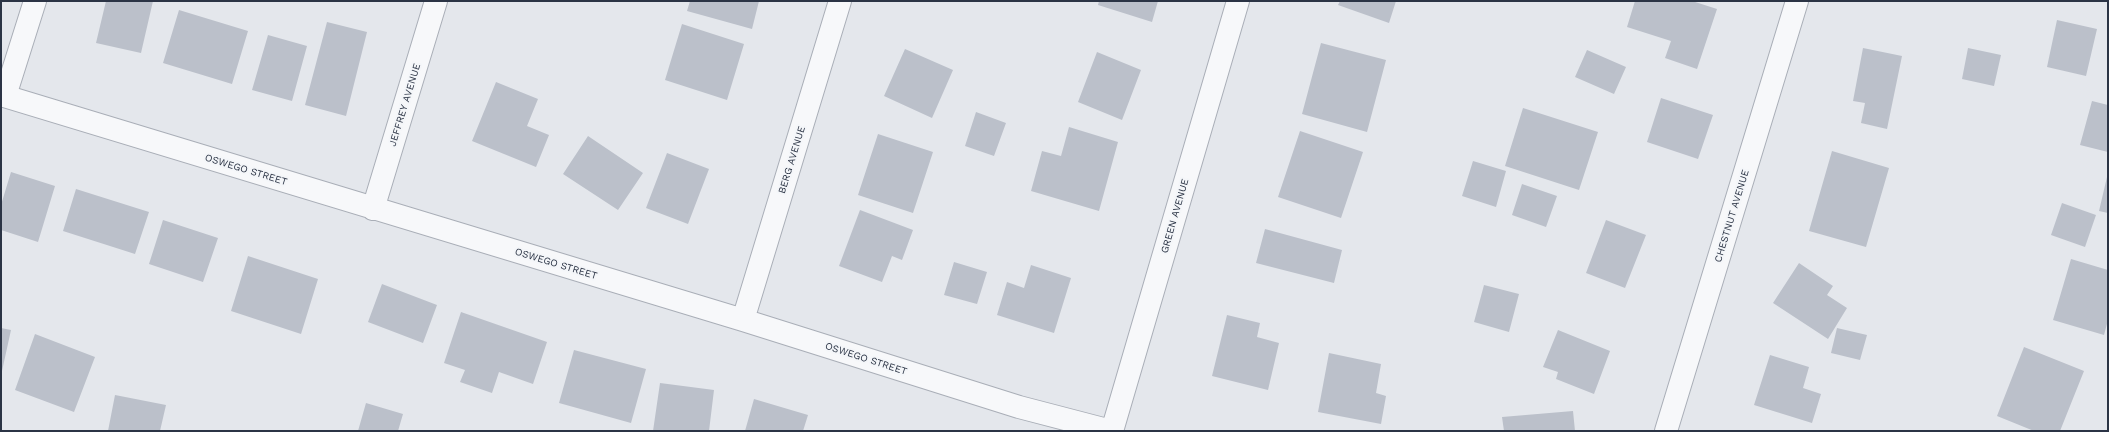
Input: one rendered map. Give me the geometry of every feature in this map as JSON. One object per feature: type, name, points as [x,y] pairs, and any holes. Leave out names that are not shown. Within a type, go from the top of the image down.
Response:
[{"type":"street","points":[[3,96],[35,1]]},
{"type":"street","name":"JEFFREY AVENUE","points":[[373,208],[436,1]]},
{"type":"street","name":"BERG AVENUE","points":[[743,320],[840,1]]},
{"type":"street","name":"GREEN AVENUE","points":[[1112,431],[1238,1]]},
{"type":"street","name":"CHESTNUT AVENUE","points":[[1666,431],[1797,1]]},
{"type":"street","name":"OSWEGO STREET","points":[[3,96],[743,320],[1019,407],[1112,431]]},
{"type":"building","points":[[106,1],[153,1],[141,53],[96,43]]},
{"type":"building","points":[[690,1],[759,1],[752,29],[687,11]]},
{"type":"building","points":[[1099,1],[1158,1],[1152,22],[1098,5]]},
{"type":"building","points":[[1340,1],[1396,1],[1389,23],[1338,5]]},
{"type":"building","points":[[1635,1],[1692,1],[1717,9],[1697,69],[1665,58],[1671,41],[1627,27]]},
{"type":"building","points":[[179,10],[248,31],[232,84],[163,63]]},
{"type":"building","points":[[2057,20],[2097,29],[2086,76],[2047,67]]},
{"type":"building","points":[[327,22],[367,32],[346,116],[305,105]]},
{"type":"building","points":[[682,24],[744,44],[727,100],[665,80]]},
{"type":"building","points":[[268,35],[307,46],[292,101],[252,90]]},
{"type":"building","points":[[1321,43],[1386,60],[1367,132],[1302,114]]},
{"type":"building","points":[[1863,48],[1902,56],[1887,129],[1861,123],[1865,103],[1853,101]]},
{"type":"building","points":[[1968,48],[2001,55],[1994,86],[1962,79]]},
{"type":"building","points":[[905,49],[953,70],[932,118],[884,96]]},
{"type":"building","points":[[1587,50],[1626,67],[1614,94],[1575,77]]},
{"type":"building","points":[[1097,52],[1141,70],[1122,120],[1078,102]]},
{"type":"building","points":[[496,82],[538,99],[527,126],[549,135],[536,167],[472,141]]},
{"type":"building","points":[[1661,98],[1713,115],[1698,159],[1647,142]]},
{"type":"building","points":[[2092,101],[2108,105],[2108,152],[2080,145]]},
{"type":"building","points":[[1523,108],[1598,132],[1579,190],[1505,166]]},
{"type":"building","points":[[976,112],[1006,123],[994,156],[965,146]]},
{"type":"building","points":[[1069,127],[1118,142],[1099,211],[1031,191],[1042,151],[1061,156]]},
{"type":"building","points":[[1300,131],[1363,152],[1341,218],[1278,197]]},
{"type":"building","points":[[878,134],[933,152],[913,213],[858,195]]},
{"type":"building","points":[[588,136],[643,173],[618,210],[563,174]]},
{"type":"building","points":[[1832,151],[1889,168],[1866,247],[1809,231]]},
{"type":"building","points":[[667,153],[709,169],[688,224],[646,208]]},
{"type":"building","points":[[1473,161],[1506,171],[1496,207],[1462,196]]},
{"type":"building","points":[[11,172],[55,186],[38,242],[1,230],[1,205]]},
{"type":"building","points":[[2107,177],[2108,178],[2108,213],[2099,211]]},
{"type":"building","points":[[1522,184],[1557,196],[1546,227],[1512,215]]},
{"type":"building","points":[[76,189],[149,212],[135,254],[63,231]]},
{"type":"building","points":[[2062,203],[2096,215],[2085,247],[2051,235]]},
{"type":"building","points":[[860,210],[913,230],[902,260],[892,256],[882,282],[839,266]]},
{"type":"building","points":[[163,220],[218,238],[203,282],[149,264]]},
{"type":"building","points":[[1606,220],[1646,235],[1625,288],[1586,273]]},
{"type":"building","points":[[1265,229],[1342,250],[1334,283],[1256,263]]},
{"type":"building","points":[[248,256],[318,279],[301,334],[231,311]]},
{"type":"building","points":[[2071,259],[2108,270],[2108,320],[2104,335],[2053,320]]},
{"type":"building","points":[[954,262],[987,272],[977,304],[944,295]]},
{"type":"building","points":[[1799,263],[1833,286],[1827,295],[1847,308],[1828,339],[1773,303]]},
{"type":"building","points":[[1031,265],[1071,278],[1054,333],[997,315],[1007,282],[1024,288]]},
{"type":"building","points":[[382,284],[437,305],[423,343],[368,322]]},
{"type":"building","points":[[1484,285],[1519,294],[1509,332],[1474,322]]},
{"type":"building","points":[[461,312],[547,342],[533,384],[499,372],[492,393],[460,382],[465,370],[444,363]]},
{"type":"building","points":[[1227,315],[1260,323],[1257,337],[1279,343],[1268,390],[1212,376]]},
{"type":"building","points":[[1,328],[11,330],[2,371],[1,371]]},
{"type":"building","points":[[1837,328],[1867,335],[1860,360],[1831,353]]},
{"type":"building","points":[[1558,330],[1610,351],[1594,394],[1556,379],[1558,372],[1543,367]]},
{"type":"building","points":[[35,334],[95,357],[74,412],[15,390]]},
{"type":"building","points":[[2024,347],[2084,371],[2060,431],[2034,431],[1997,416]]},
{"type":"building","points":[[574,350],[646,369],[631,423],[559,403]]},
{"type":"building","points":[[1329,353],[1381,364],[1376,393],[1386,396],[1381,424],[1318,412]]},
{"type":"building","points":[[1770,355],[1809,367],[1803,388],[1821,394],[1812,423],[1754,405]]},
{"type":"building","points":[[660,383],[714,390],[709,431],[653,431]]},
{"type":"building","points":[[115,395],[166,405],[160,431],[108,431]]},
{"type":"building","points":[[754,399],[808,415],[803,431],[745,431]]},
{"type":"building","points":[[366,403],[403,414],[398,431],[358,431]]},
{"type":"building","points":[[1573,411],[1575,431],[1504,431],[1502,417]]}]
